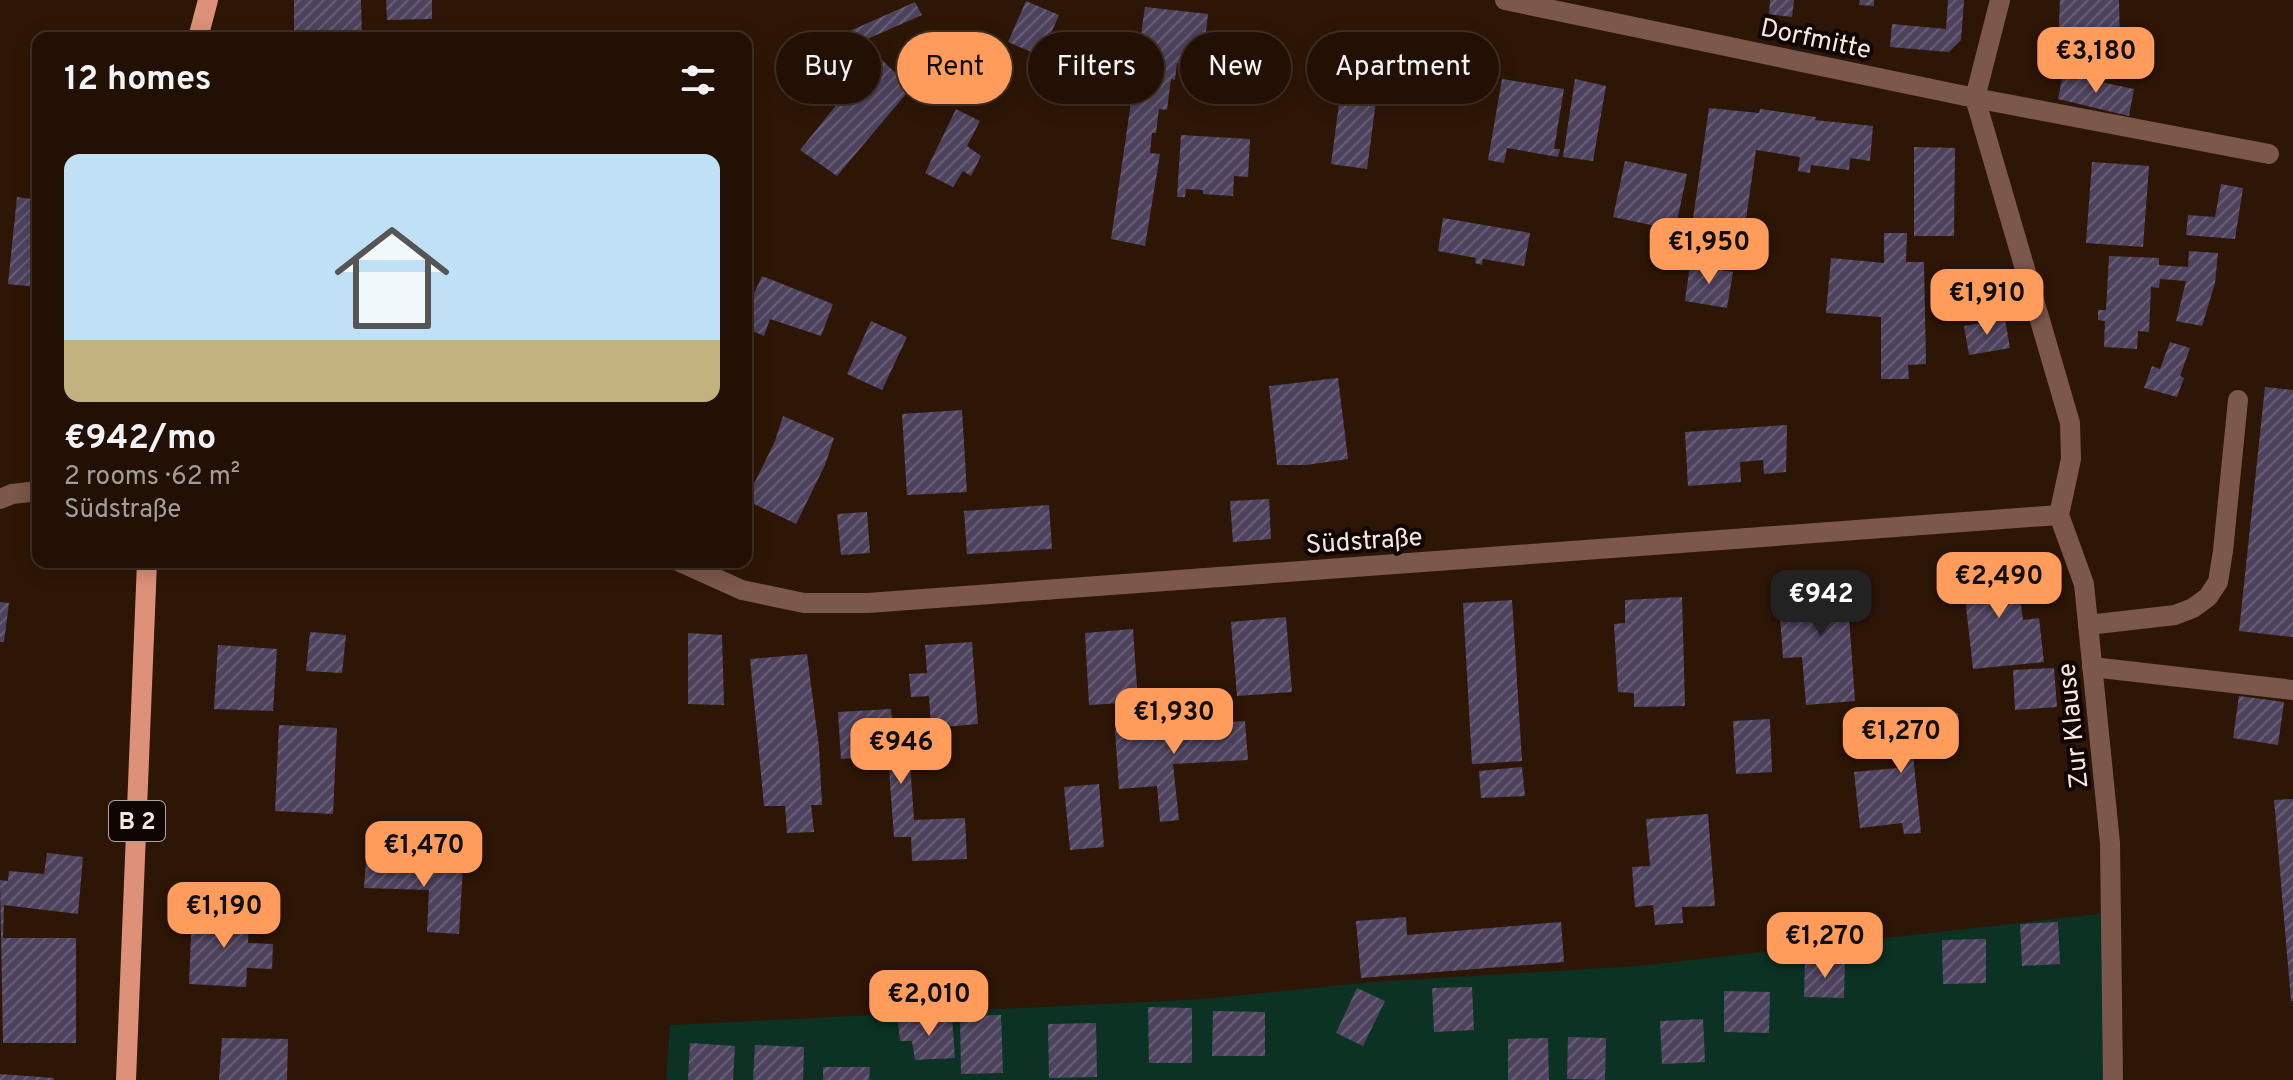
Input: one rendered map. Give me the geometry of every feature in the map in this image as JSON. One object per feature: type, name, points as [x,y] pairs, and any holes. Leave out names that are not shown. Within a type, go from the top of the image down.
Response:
[{"type":"main road","points":[[200,32],[208,0]]},
{"type":"main road","name":"B 2","points":[[126,1080],[147,568]]},
{"type":"street","name":"Dorfmitte","points":[[1505,0],[1975,98]]},
{"type":"street","points":[[2000,0],[1975,98],[2070,423],[2071,459],[2059,515]]},
{"type":"street","points":[[1975,98],[2269,154]]},
{"type":"street","points":[[2088,625],[2175,615],[2193,608],[2208,597],[2218,582],[2223,551],[2238,400]]},
{"type":"street","points":[[0,499],[32,492]]},
{"type":"street","name":"Südstraße","points":[[693,568],[742,590],[804,603],[868,603],[2059,515]]},
{"type":"street","name":"Zur Klause","points":[[2059,515],[2084,584],[2110,843],[2113,1080]]},
{"type":"street","points":[[2092,667],[2293,690]]},
{"type":"green space","points":[[2107,913],[2117,1080],[666,1080],[670,1025],[1204,999],[1373,982],[1639,966]]},
{"type":"building","points":[[294,0],[361,0],[362,32],[294,32]]},
{"type":"building","points":[[386,0],[432,0],[432,19],[387,20]]},
{"type":"building","points":[[1770,0],[1794,0],[1792,17],[1769,14]]},
{"type":"building","points":[[1860,0],[1874,0],[1874,6],[1859,5]]},
{"type":"building","points":[[1948,0],[1964,0],[1961,40],[1949,52],[1890,47],[1892,24],[1946,29]]},
{"type":"building","points":[[2060,0],[2119,0],[2120,47],[2058,45]]},
{"type":"building","points":[[1026,1],[1059,15],[1052,32],[1028,32],[1028,50],[1012,44],[1012,33]]},
{"type":"building","points":[[915,2],[922,15],[881,33],[848,32]]},
{"type":"building","points":[[1145,7],[1208,14],[1206,32],[1180,32],[1180,63],[1177,63],[1175,80],[1171,79],[1167,110],[1159,109],[1156,133],[1152,133],[1150,153],[1160,154],[1145,246],[1111,239],[1131,104],[1164,104],[1164,32],[1141,32]]},
{"type":"building","points":[[881,59],[897,74],[898,104],[837,176],[800,150],[837,104],[881,104]]},
{"type":"building","points":[[2063,74],[2134,89],[2129,116],[2058,99]]},
{"type":"building","points":[[1502,79],[1564,89],[1554,149],[1560,149],[1558,157],[1507,148],[1504,163],[1488,160]]},
{"type":"building","points":[[1575,79],[1606,86],[1593,161],[1563,157]]},
{"type":"building","points":[[1339,104],[1376,104],[1367,169],[1331,164]]},
{"type":"building","points":[[1709,108],[1759,113],[1760,109],[1816,117],[1815,120],[1873,126],[1870,161],[1850,158],[1849,170],[1811,165],[1810,173],[1798,171],[1800,157],[1756,150],[1741,253],[1689,246]]},
{"type":"building","points":[[956,109],[980,121],[967,146],[981,156],[971,176],[963,171],[953,187],[925,173]]},
{"type":"building","points":[[1181,135],[1250,139],[1248,177],[1234,176],[1233,196],[1203,194],[1203,190],[1186,189],[1185,197],[1177,197]]},
{"type":"building","points":[[1914,147],[1955,148],[1954,236],[1914,236]]},
{"type":"building","points":[[1625,161],[1687,174],[1675,230],[1613,217]]},
{"type":"building","points":[[2092,162],[2149,166],[2143,247],[2086,243]]},
{"type":"building","points":[[2221,184],[2243,188],[2235,239],[2186,235],[2188,215],[2215,217]]},
{"type":"building","points":[[17,197],[32,199],[32,286],[8,284]]},
{"type":"building","points":[[1443,218],[1530,233],[1524,266],[1483,259],[1482,265],[1475,263],[1476,258],[1438,251]]},
{"type":"building","points":[[1884,233],[1907,233],[1906,262],[1924,262],[1926,364],[1908,365],[1909,379],[1881,379],[1881,317],[1826,313],[1831,258],[1884,263]]},
{"type":"building","points":[[2189,251],[2218,253],[2215,283],[2202,326],[2176,321],[2186,281],[2160,279],[2159,288],[2151,287],[2149,332],[2138,331],[2137,349],[2104,347],[2105,321],[2098,320],[2098,310],[2106,310],[2109,256],[2159,258],[2159,265],[2188,267]]},
{"type":"building","points":[[1690,265],[1733,272],[1727,308],[1685,301]]},
{"type":"building","points":[[762,276],[833,304],[821,336],[770,319],[764,336],[752,331],[752,298]]},
{"type":"building","points":[[2005,319],[2010,348],[1969,355],[1964,326]]},
{"type":"building","points":[[871,321],[907,337],[882,390],[847,374]]},
{"type":"building","points":[[2170,342],[2190,348],[2180,376],[2184,378],[2177,397],[2144,388],[2152,366],[2160,369]]},
{"type":"building","points":[[1338,378],[1348,459],[1306,465],[1277,465],[1269,386]]},
{"type":"building","points":[[2265,387],[2293,390],[2293,637],[2239,631]]},
{"type":"building","points":[[962,410],[967,492],[907,495],[902,414]]},
{"type":"building","points":[[783,416],[834,438],[825,465],[796,524],[752,503],[752,488],[775,441]]},
{"type":"building","points":[[1787,425],[1786,472],[1764,474],[1763,460],[1740,462],[1741,482],[1688,486],[1685,432]]},
{"type":"building","points":[[1269,499],[1271,539],[1233,542],[1230,501]]},
{"type":"building","points":[[1049,505],[1052,549],[967,554],[964,511]]},
{"type":"building","points":[[867,512],[870,553],[841,555],[837,514]]},
{"type":"building","points":[[2016,566],[2023,620],[2039,618],[2044,662],[1973,669],[1962,571]]},
{"type":"building","points":[[1846,574],[1855,701],[1806,705],[1802,657],[1783,658],[1779,604],[1797,603],[1796,578]]},
{"type":"building","points":[[1682,597],[1685,706],[1634,707],[1634,693],[1618,692],[1614,624],[1625,623],[1625,600]]},
{"type":"building","points":[[1512,600],[1522,761],[1472,764],[1463,603]]},
{"type":"building","points":[[0,602],[9,603],[4,642],[0,642]]},
{"type":"building","points":[[1286,617],[1292,692],[1237,696],[1231,622]]},
{"type":"building","points":[[1133,629],[1138,702],[1089,705],[1085,633]]},
{"type":"building","points":[[310,632],[346,635],[342,673],[306,671]]},
{"type":"building","points":[[688,633],[722,635],[724,705],[688,704]]},
{"type":"building","points":[[972,642],[978,724],[931,728],[929,696],[911,697],[909,674],[927,673],[925,645]]},
{"type":"building","points":[[218,645],[277,649],[273,711],[214,709]]},
{"type":"building","points":[[807,654],[819,747],[822,805],[811,805],[814,832],[787,833],[785,806],[764,806],[750,659]]},
{"type":"building","points":[[2054,668],[2057,707],[2015,710],[2013,670]]},
{"type":"building","points":[[2239,696],[2284,702],[2278,745],[2233,738]]},
{"type":"building","points":[[891,709],[894,749],[909,748],[914,820],[965,818],[967,859],[912,861],[911,837],[894,837],[888,756],[841,759],[838,712]]},
{"type":"building","points":[[1958,713],[1959,741],[1912,745],[1921,833],[1904,834],[1902,823],[1860,828],[1854,772],[1898,768],[1894,719]]},
{"type":"building","points":[[1770,719],[1772,772],[1736,774],[1733,721]]},
{"type":"building","points":[[1245,721],[1248,760],[1173,764],[1179,820],[1160,822],[1157,786],[1119,789],[1115,730]]},
{"type":"building","points":[[279,725],[337,728],[333,814],[275,811]]},
{"type":"building","points":[[1522,767],[1525,796],[1481,798],[1479,771]]},
{"type":"building","points":[[1099,784],[1104,847],[1070,850],[1064,787]]},
{"type":"building","points":[[2293,799],[2293,1001],[2291,1001],[2274,800]]},
{"type":"building","points":[[1708,814],[1715,906],[1682,907],[1683,923],[1655,925],[1653,905],[1635,907],[1632,867],[1650,866],[1646,819]]},
{"type":"building","points":[[47,853],[83,857],[78,914],[4,905],[3,938],[76,938],[76,1043],[3,1043],[0,880],[8,881],[9,871],[44,874]]},
{"type":"building","points":[[366,861],[463,865],[459,934],[427,932],[429,890],[364,888]]},
{"type":"building","points":[[192,912],[249,914],[248,943],[273,944],[272,969],[247,968],[246,987],[189,984]]},
{"type":"building","points":[[1406,917],[1407,935],[1561,922],[1564,962],[1361,978],[1356,921]]},
{"type":"building","points":[[2058,922],[2060,964],[2022,966],[2020,924]]},
{"type":"building","points":[[1986,939],[1986,983],[1943,984],[1942,940]]},
{"type":"building","points":[[1805,963],[1845,963],[1844,998],[1804,997]]},
{"type":"building","points":[[1472,987],[1474,1030],[1434,1032],[1432,988]]},
{"type":"building","points":[[1357,988],[1385,1001],[1363,1046],[1336,1033]]},
{"type":"building","points":[[1724,991],[1770,992],[1769,1033],[1724,1032]]},
{"type":"building","points":[[1148,1007],[1192,1008],[1192,1063],[1149,1063]]},
{"type":"building","points":[[1213,1011],[1265,1012],[1265,1056],[1212,1056]]},
{"type":"building","points":[[1001,1015],[1003,1073],[961,1074],[960,1016]]},
{"type":"building","points":[[952,1018],[955,1058],[915,1060],[912,1041],[900,1041],[898,1021]]},
{"type":"building","points":[[1703,1019],[1705,1062],[1662,1064],[1660,1021]]},
{"type":"building","points":[[1096,1023],[1097,1077],[1049,1078],[1048,1024]]},
{"type":"building","points":[[1568,1037],[1606,1038],[1605,1080],[1567,1079]]},
{"type":"building","points":[[222,1038],[288,1039],[287,1080],[219,1080]]},
{"type":"building","points":[[1548,1038],[1549,1080],[1508,1080],[1508,1039]]},
{"type":"building","points":[[690,1043],[735,1046],[733,1080],[688,1080]]},
{"type":"building","points":[[755,1045],[804,1047],[803,1080],[753,1080]]},
{"type":"building","points":[[823,1067],[870,1067],[869,1080],[823,1080]]},
{"type":"building","points":[[0,1074],[54,1078],[54,1080],[0,1080]]}]
